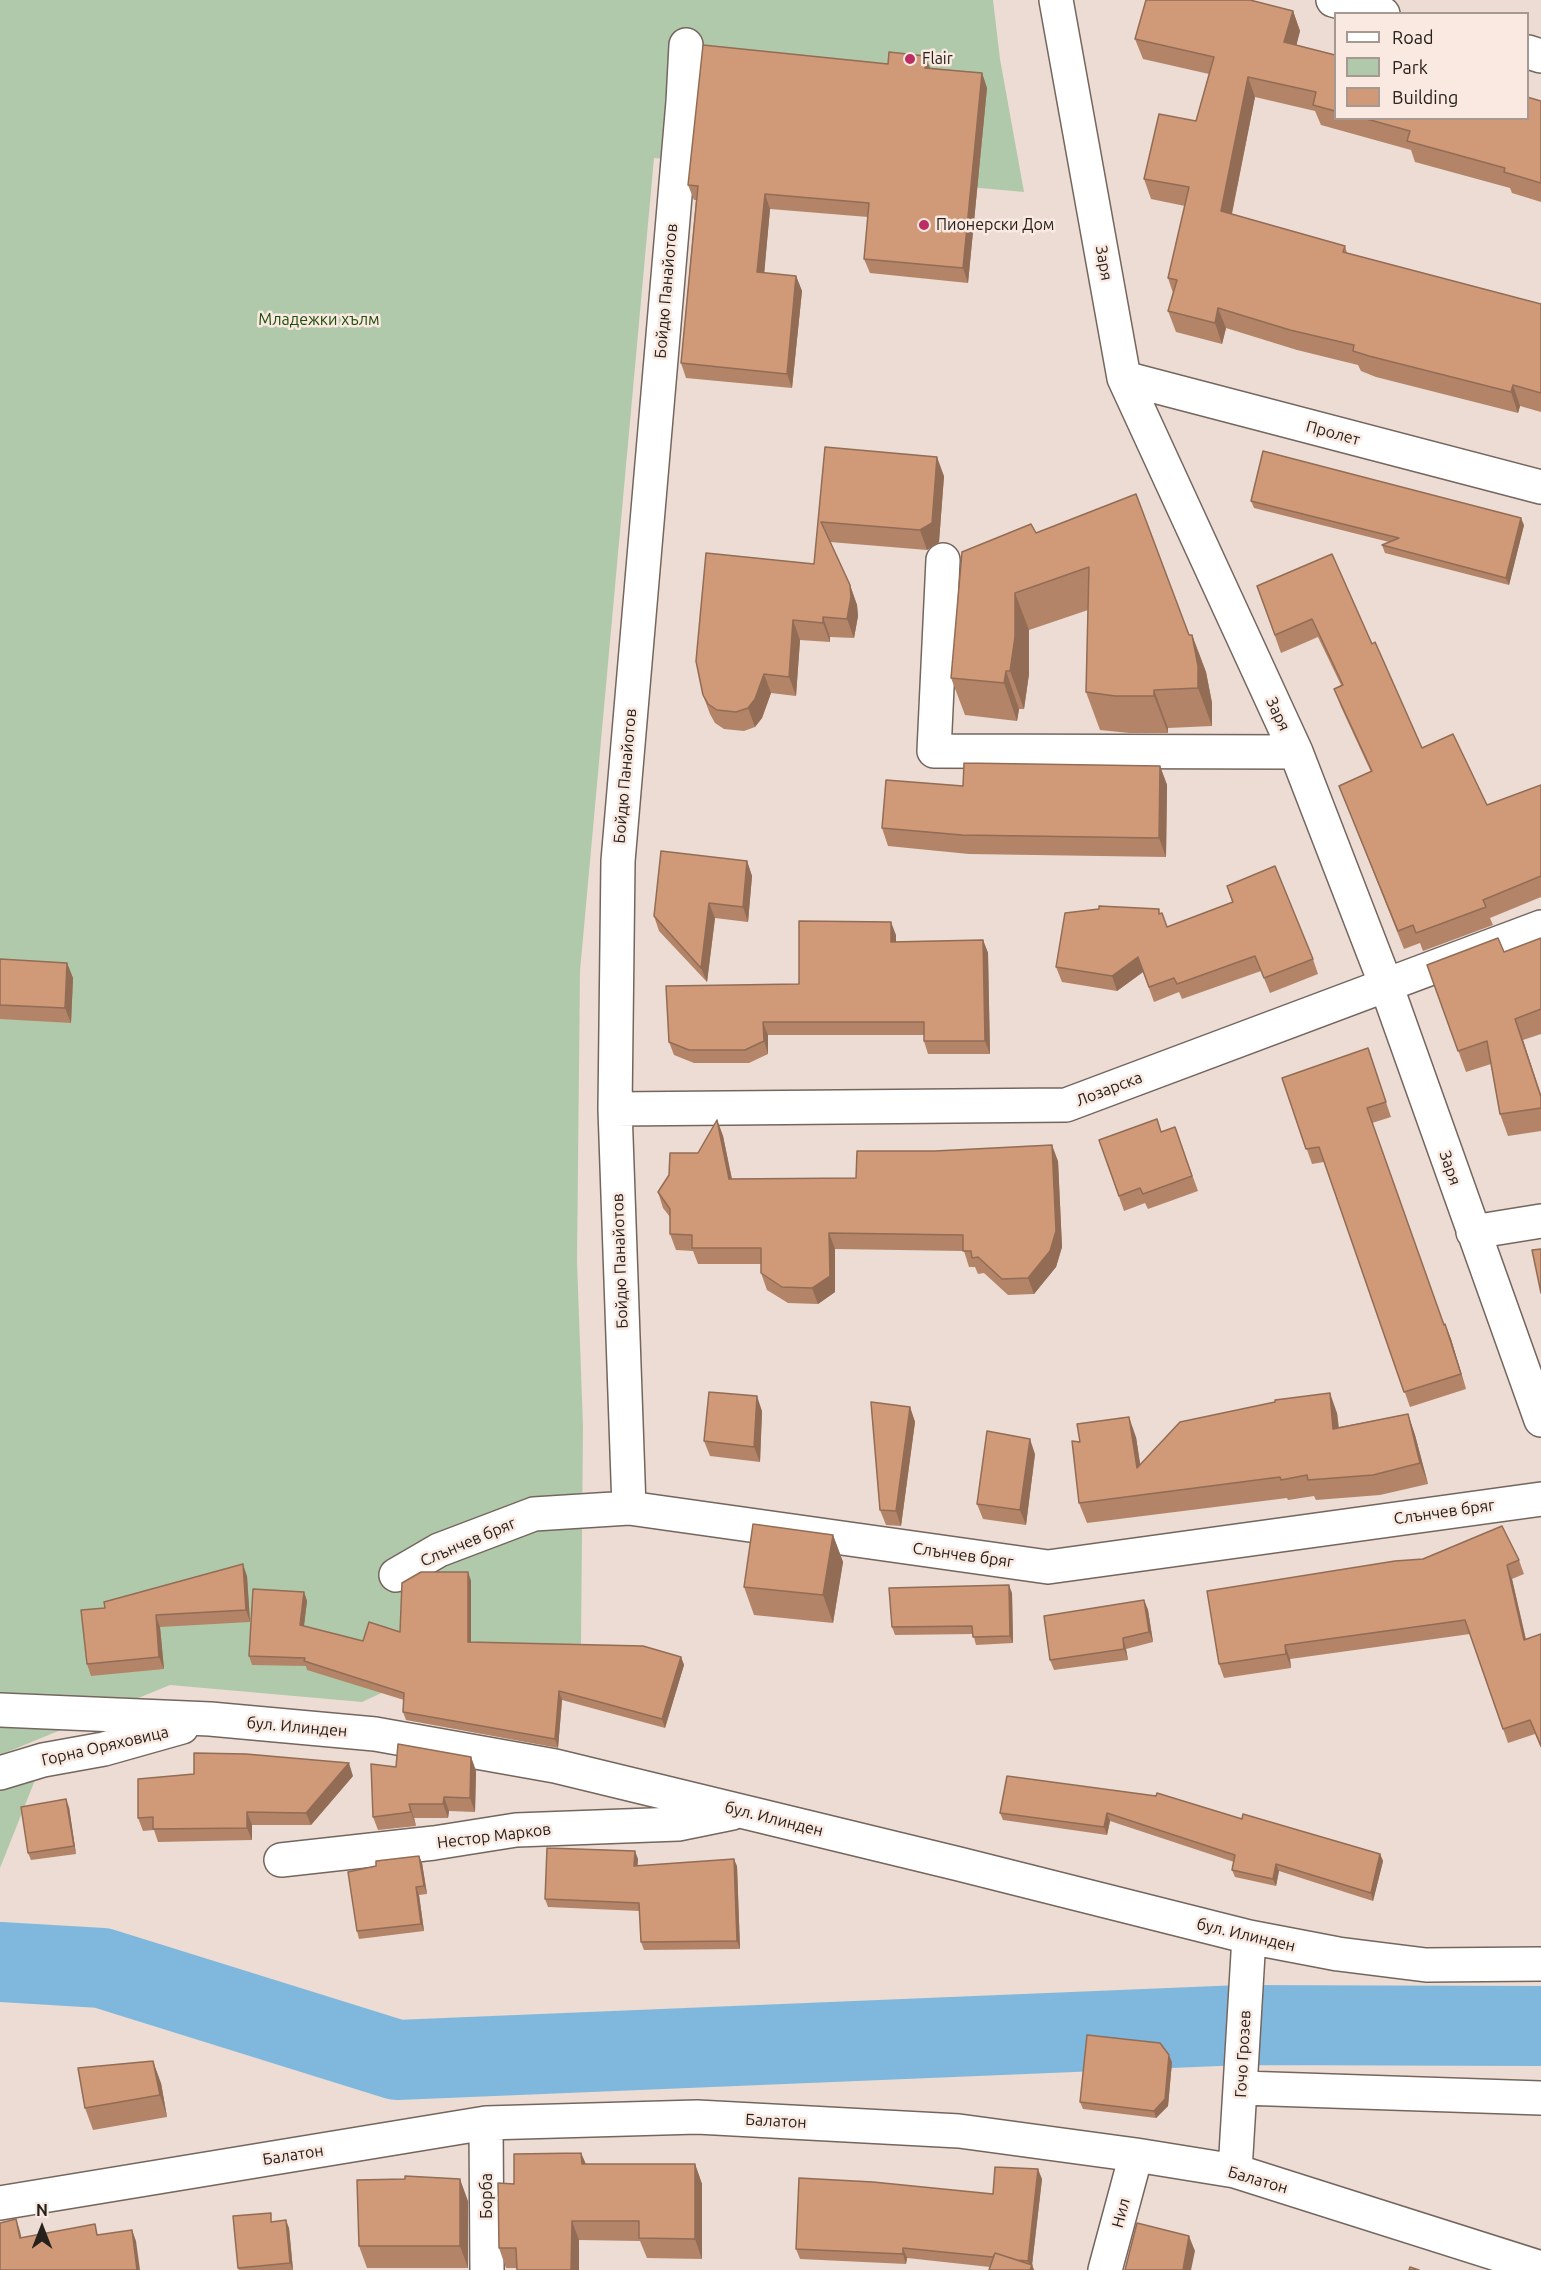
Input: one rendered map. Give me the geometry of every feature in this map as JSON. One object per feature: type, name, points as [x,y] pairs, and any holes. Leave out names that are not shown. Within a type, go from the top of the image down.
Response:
[{"type":"street","points":[[1333,0],[1376,12]]},
{"type":"street","name":"Заря","points":[[1049,1],[1124,378],[1296,752],[1386,985],[1541,1420]]},
{"type":"street","name":"Бойдю Панайотов","points":[[629,1508],[615,1109],[618,861],[686,45]]},
{"type":"street","name":"Пролет","points":[[1124,378],[1541,487]]},
{"type":"street","points":[[943,560],[934,751],[1296,752]]},
{"type":"street","name":"Лозарска","points":[[615,1109],[1066,1105],[1541,927]]},
{"type":"street","points":[[1473,1232],[1541,1221]]},
{"type":"street","name":"Слънчев бряг","points":[[396,1575],[439,1550],[534,1514],[629,1508],[1048,1568],[1541,1499]]},
{"type":"street","name":"бул. Илинден","points":[[0,1710],[210,1719],[375,1734],[555,1766],[1249,1937],[1338,1954],[1426,1965],[1541,1964]]},
{"type":"street","name":"Горна Оряховица","points":[[0,1773],[43,1760],[104,1749],[210,1719]]},
{"type":"street","name":"Нестор Марков","points":[[281,1860],[353,1854],[516,1830],[678,1824],[743,1811]]},
{"type":"street","name":"Гочо Грозев","points":[[1236,2171],[1249,1937]]},
{"type":"street","points":[[1242,2088],[1541,2098]]},
{"type":"street","name":"Балатон","points":[[0,2203],[486,2122],[697,2117],[959,2131],[1236,2171],[1541,2268]]},
{"type":"street","name":"Борба","points":[[486,2122],[487,2270]]},
{"type":"street","name":"Нил","points":[[1106,2270],[1136,2155]]},
{"type":"green space","name":"Младежки хълм","points":[[0,0],[993,0],[1000,59],[1024,192],[654,158],[580,971],[577,1261],[583,1427],[581,1644],[491,1652],[429,1671],[362,1702],[170,1685],[0,1755]]},
{"type":"green space","points":[[0,1760],[43,1760],[0,1868]]},
{"type":"building","points":[[1146,0],[1250,0],[1293,11],[1284,42],[1334,55],[1334,111],[1313,105],[1316,92],[1248,77],[1221,211],[1345,246],[1343,252],[1541,304],[1541,393],[1513,385],[1511,392],[1369,356],[1353,351],[1354,345],[1290,330],[1218,308],[1215,323],[1168,311],[1177,280],[1168,278],[1189,187],[1144,179],[1159,114],[1196,121],[1214,57],[1135,39]]},
{"type":"building","name":"Пионерски Дом","points":[[703,45],[888,64],[889,52],[925,56],[925,68],[982,73],[963,268],[864,259],[869,203],[765,194],[757,272],[796,276],[787,374],[681,363],[698,186],[688,185]]},
{"type":"building","points":[[1529,98],[1541,101],[1541,183],[1504,172],[1505,168],[1407,141],[1410,131],[1370,120],[1529,120]]},
{"type":"building","points":[[825,447],[937,457],[932,523],[920,530],[821,522],[850,585],[851,597],[847,619],[823,617],[823,623],[793,620],[789,677],[764,674],[755,699],[748,708],[736,712],[717,710],[708,704],[703,695],[696,661],[706,553],[814,564]]},
{"type":"building","points":[[1263,451],[1521,518],[1506,578],[1382,545],[1399,538],[1251,501]]},
{"type":"building","points":[[1136,494],[1189,635],[1192,635],[1198,666],[1198,688],[1154,690],[1154,696],[1115,696],[1086,692],[1089,567],[1015,593],[1015,637],[1010,671],[1006,671],[1004,683],[951,678],[962,552],[1031,524],[1036,533]]},
{"type":"building","points":[[1332,554],[1372,644],[1375,642],[1422,748],[1453,734],[1487,805],[1541,785],[1541,876],[1483,900],[1486,907],[1416,933],[1413,925],[1398,931],[1339,786],[1372,771],[1334,689],[1343,685],[1312,619],[1275,635],[1257,586]]},
{"type":"building","points":[[964,763],[1160,766],[1159,838],[962,835],[882,828],[886,780],[963,786]]},
{"type":"building","points":[[661,851],[747,861],[743,907],[709,903],[701,968],[654,916]]},
{"type":"building","points":[[1275,866],[1313,959],[1264,978],[1255,956],[1177,984],[1174,978],[1149,987],[1138,957],[1112,976],[1056,967],[1065,913],[1099,909],[1099,906],[1159,909],[1159,914],[1162,913],[1167,927],[1233,902],[1227,886]]},
{"type":"building","points":[[799,921],[891,922],[891,942],[983,940],[985,1041],[924,1041],[924,1022],[763,1022],[764,1041],[745,1050],[689,1050],[669,1042],[666,986],[799,984]]},
{"type":"building","points":[[1498,938],[1504,952],[1541,938],[1541,1009],[1515,1019],[1541,1097],[1541,1108],[1500,1114],[1487,1041],[1458,1051],[1427,965]]},
{"type":"building","points":[[0,959],[67,963],[65,1008],[0,1005]]},
{"type":"building","points":[[1368,1048],[1386,1102],[1367,1108],[1461,1374],[1404,1392],[1319,1147],[1306,1149],[1282,1078]]},
{"type":"building","points":[[1157,1119],[1161,1132],[1175,1127],[1192,1176],[1143,1194],[1140,1188],[1119,1196],[1099,1140]]},
{"type":"building","points":[[717,1120],[729,1179],[856,1178],[857,1151],[935,1151],[1052,1145],[1056,1231],[1050,1251],[1028,1278],[1002,1279],[978,1257],[972,1258],[971,1251],[963,1251],[963,1235],[829,1233],[830,1276],[812,1288],[782,1287],[761,1273],[761,1248],[692,1248],[692,1235],[670,1234],[670,1209],[658,1192],[669,1175],[670,1153],[698,1153]]},
{"type":"building","points":[[1541,1249],[1541,1293],[1532,1250]]},
{"type":"building","points":[[709,1392],[757,1396],[754,1447],[704,1441]]},
{"type":"building","points":[[1330,1393],[1333,1429],[1408,1414],[1420,1463],[1373,1475],[1308,1480],[1307,1475],[1281,1480],[1280,1477],[1079,1503],[1072,1441],[1080,1442],[1077,1424],[1129,1417],[1137,1468],[1180,1422],[1275,1402],[1275,1400]]},
{"type":"building","points":[[871,1402],[910,1407],[896,1511],[880,1510]]},
{"type":"building","points":[[987,1431],[1030,1439],[1020,1510],[977,1504]]},
{"type":"building","points":[[753,1524],[833,1535],[823,1595],[744,1587]]},
{"type":"building","points":[[1502,1526],[1519,1560],[1507,1565],[1524,1640],[1541,1634],[1541,1746],[1530,1720],[1503,1729],[1465,1620],[1285,1645],[1286,1654],[1219,1664],[1207,1591],[1395,1561],[1423,1559]]},
{"type":"building","points":[[243,1564],[246,1610],[156,1615],[159,1657],[87,1664],[81,1610],[105,1608],[104,1602]]},
{"type":"building","points":[[421,1572],[468,1572],[468,1642],[643,1646],[681,1657],[662,1719],[559,1691],[555,1739],[403,1712],[404,1693],[304,1661],[305,1658],[249,1656],[253,1589],[304,1592],[300,1625],[363,1641],[369,1622],[400,1632],[402,1583]]},
{"type":"building","points":[[1009,1585],[1010,1636],[973,1637],[972,1626],[892,1627],[889,1588]]},
{"type":"building","points":[[1144,1600],[1149,1632],[1123,1638],[1124,1649],[1050,1660],[1044,1616]]},
{"type":"building","points":[[398,1744],[471,1757],[470,1798],[444,1797],[443,1804],[409,1804],[411,1812],[373,1817],[371,1764],[396,1767]]},
{"type":"building","points":[[194,1753],[246,1754],[349,1763],[306,1813],[247,1812],[247,1828],[153,1829],[153,1817],[138,1818],[138,1779],[194,1774]]},
{"type":"building","points":[[1007,1776],[1156,1796],[1157,1793],[1242,1819],[1243,1814],[1380,1854],[1371,1893],[1276,1864],[1273,1879],[1232,1870],[1235,1855],[1107,1813],[1104,1827],[1000,1813]]},
{"type":"building","points":[[66,1799],[74,1846],[28,1853],[21,1807]]},
{"type":"building","points":[[547,1848],[635,1851],[634,1866],[734,1859],[737,1941],[641,1942],[639,1903],[545,1899]]},
{"type":"building","points":[[419,1856],[424,1886],[416,1887],[421,1924],[357,1931],[348,1872],[376,1866],[376,1861]]},
{"type":"building","points":[[1087,2035],[1160,2043],[1169,2055],[1165,2099],[1154,2111],[1080,2102]]},
{"type":"building","points":[[153,2061],[160,2095],[85,2108],[78,2068]]},
{"type":"building","points":[[581,2153],[582,2164],[695,2164],[695,2239],[639,2238],[639,2221],[572,2221],[571,2270],[517,2270],[516,2248],[499,2248],[498,2183],[514,2184],[514,2154]]},
{"type":"building","points":[[995,2167],[1038,2169],[1028,2261],[995,2253],[993,2257],[903,2248],[903,2254],[796,2249],[799,2178],[873,2182],[993,2194]]},
{"type":"building","points":[[405,2176],[460,2179],[460,2246],[359,2246],[357,2180],[405,2179]]},
{"type":"building","points":[[271,2213],[271,2222],[286,2220],[290,2263],[238,2268],[233,2216]]},
{"type":"building","points":[[16,2219],[20,2238],[95,2224],[97,2235],[132,2230],[137,2270],[0,2270],[0,2223]]},
{"type":"building","points":[[1137,2223],[1189,2236],[1183,2270],[1125,2270]]},
{"type":"building","points":[[995,2253],[1032,2265],[1030,2270],[989,2270]]},
{"type":"waterway","points":[[0,1962],[102,1968],[397,2060],[1242,2025],[1541,2026]]},
{"type":"place","name":"Flair","points":[[910,59]]},
{"type":"place","name":"Пионерски Дом","points":[[924,225]]}]
